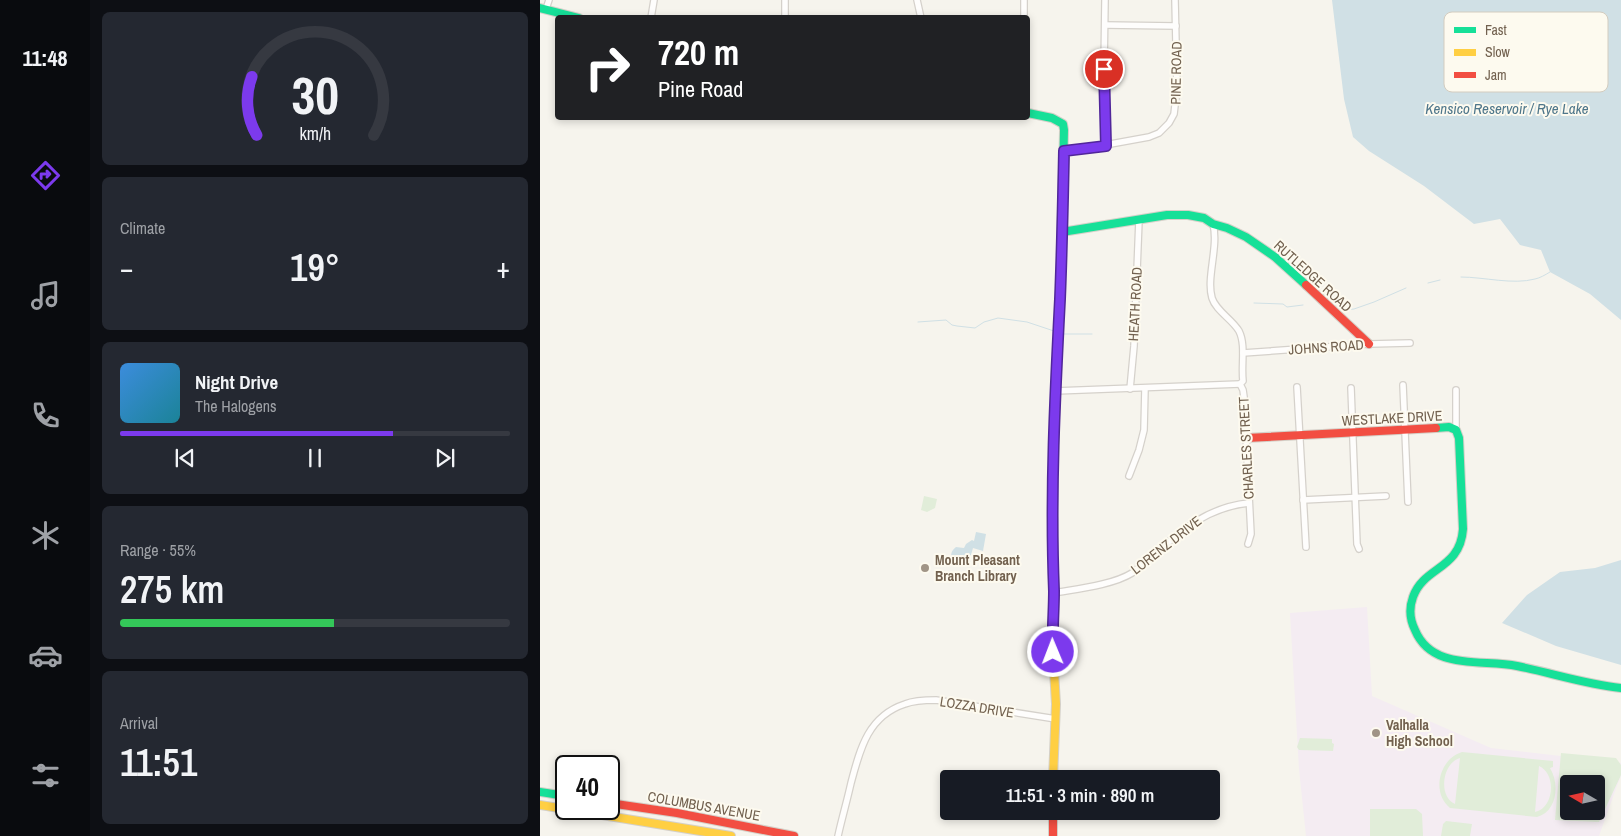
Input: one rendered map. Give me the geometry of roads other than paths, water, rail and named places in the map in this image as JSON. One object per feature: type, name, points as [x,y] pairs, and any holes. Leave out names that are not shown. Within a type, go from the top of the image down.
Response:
[{"type":"street","points":[[549,0],[543,8],[568,15]]},
{"type":"street","points":[[652,15],[654,0]]},
{"type":"street","points":[[785,0],[785,15]]},
{"type":"street","points":[[917,0],[920,15]]},
{"type":"street","points":[[1024,0],[1024,15]]},
{"type":"street","points":[[1105,0],[1106,146]]},
{"type":"street","name":"PINE ROAD","points":[[1064,151],[1106,146],[1149,137],[1159,133],[1170,123],[1174,114],[1177,97],[1175,0]]},
{"type":"street","points":[[1105,25],[1176,26]]},
{"type":"street","points":[[1030,113],[1056,119],[1061,122],[1064,128],[1052,537],[1054,593],[1052,634],[1056,688],[1053,770]]},
{"type":"street","name":"RUTLEDGE ROAD","points":[[1062,232],[1167,214],[1204,218],[1213,224],[1235,231],[1275,256],[1369,344]]},
{"type":"street","name":"HEATH ROAD","points":[[1130,389],[1134,346],[1139,220]]},
{"type":"street","name":"CHARLES STREET","points":[[1213,224],[1212,298],[1238,329],[1243,353],[1243,380],[1240,384],[1244,397],[1251,534],[1248,544]]},
{"type":"street","name":"JOHNS ROAD","points":[[1243,353],[1410,343]]},
{"type":"street","points":[[1055,391],[1240,384]]},
{"type":"street","points":[[1403,385],[1408,502]]},
{"type":"street","points":[[1297,387],[1306,547]]},
{"type":"street","points":[[1129,476],[1144,430],[1145,388]]},
{"type":"street","points":[[1351,388],[1357,544],[1359,549]]},
{"type":"street","points":[[1456,390],[1456,430]]},
{"type":"street","name":"WESTLAKE DRIVE","points":[[1246,438],[1448,427],[1456,430],[1458,433],[1464,520],[1463,535],[1459,548],[1451,559],[1424,580],[1416,591],[1411,604],[1411,618],[1419,639],[1433,652],[1445,657],[1515,666],[1586,684],[1621,688]]},
{"type":"street","points":[[1303,500],[1386,496]]},
{"type":"street","name":"LORENZ DRIVE","points":[[1054,593],[1125,577],[1168,542],[1207,514],[1223,507],[1249,503]]},
{"type":"street","name":"LOZZA DRIVE","points":[[838,836],[863,742],[874,724],[894,708],[916,701],[936,700],[1056,718]]},
{"type":"street","points":[[540,792],[555,794]]},
{"type":"street","name":"COLUMBUS AVENUE","points":[[540,805],[731,836]]},
{"type":"street","name":"COLUMBUS AVENUE","points":[[620,805],[677,813],[794,836]]},
{"type":"street","points":[[1053,820],[1053,836]]},
{"type":"water","name":"Kensico Reservoir / Rye Lake","points":[[1332,0],[1621,0],[1621,320],[1590,294],[1550,272],[1541,250],[1520,245],[1500,219],[1474,224],[1424,186],[1369,151],[1353,137],[1344,99]]},
{"type":"water","points":[[976,532],[986,534],[983,551],[973,548],[971,555],[965,559],[952,559],[953,549],[956,547],[964,548],[966,544],[972,540],[974,541]]},
{"type":"water","points":[[1621,560],[1621,665],[1556,646],[1502,623],[1527,595],[1560,572],[1595,568]]},
{"type":"waterway","points":[[1461,277],[1526,281],[1537,279],[1550,272]]},
{"type":"waterway","points":[[1428,283],[1440,280]]},
{"type":"waterway","points":[[1344,310],[1354,309],[1374,302],[1406,288]]},
{"type":"waterway","points":[[1254,303],[1283,304],[1287,307],[1303,305]]},
{"type":"waterway","points":[[918,322],[946,320],[952,325],[975,328],[984,322],[998,318],[1027,322],[1054,331]]},
{"type":"waterway","points":[[1062,334],[1092,334]]},
{"type":"place","name":"Mount Pleasant Branch Library","points":[[925,568]]},
{"type":"place","name":"Valhalla High School","points":[[1376,733]]}]
